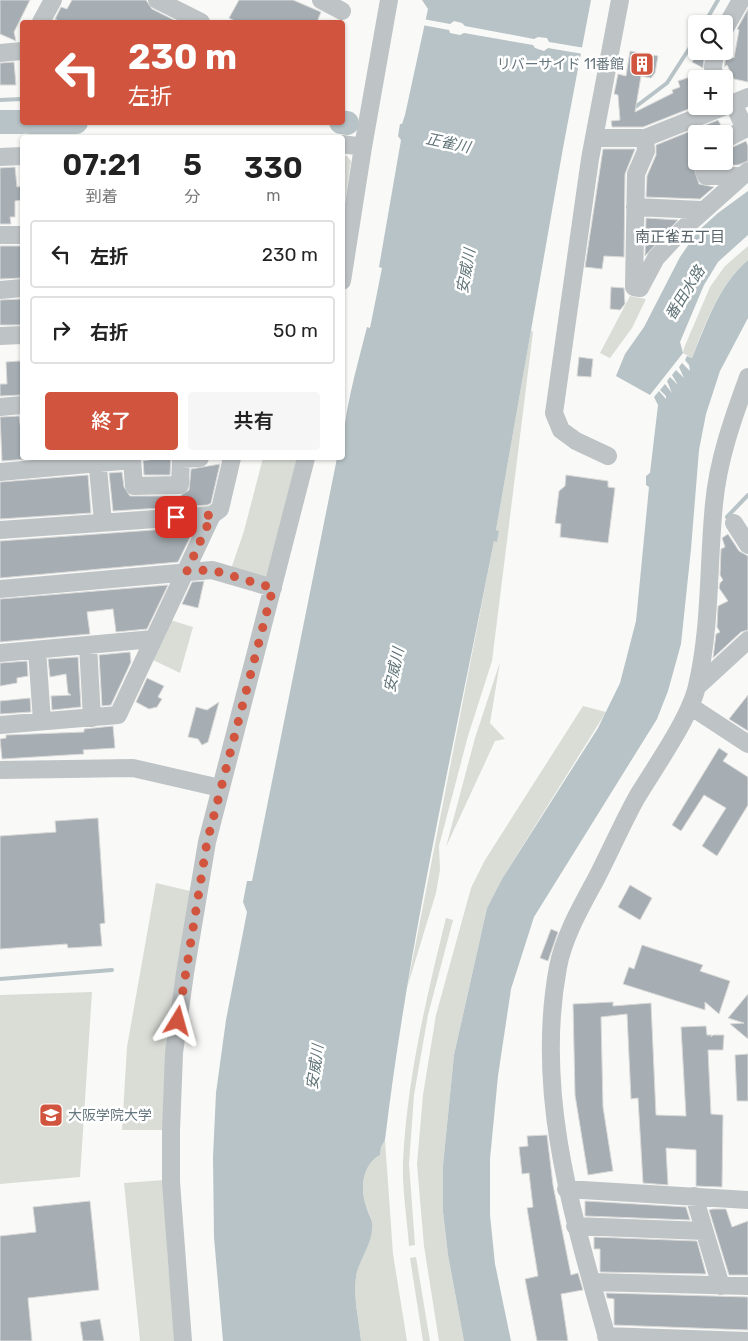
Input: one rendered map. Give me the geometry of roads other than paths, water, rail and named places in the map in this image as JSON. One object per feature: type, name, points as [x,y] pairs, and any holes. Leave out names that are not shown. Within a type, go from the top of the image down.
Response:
[{"type":"street","points":[[42,20],[53,0]]},
{"type":"street","points":[[157,0],[197,20]]},
{"type":"street","points":[[320,0],[342,11]]},
{"type":"street","points":[[345,262],[389,0]]},
{"type":"street","points":[[608,456],[576,441],[561,430],[554,413],[563,337],[594,138],[620,0]]},
{"type":"street","points":[[732,15],[741,0],[748,5]]},
{"type":"street","points":[[0,53],[20,51]]},
{"type":"street","points":[[733,101],[745,129],[733,135]]},
{"type":"street","points":[[594,138],[645,138],[700,115]]},
{"type":"street","points":[[645,138],[646,151],[636,174],[634,287],[640,288],[656,258],[701,210],[745,173]]},
{"type":"street","points":[[345,144],[363,147]]},
{"type":"street","points":[[0,157],[20,156]]},
{"type":"street","points":[[704,170],[706,176],[745,173]]},
{"type":"street","points":[[635,207],[701,210]]},
{"type":"street","points":[[0,235],[20,235]]},
{"type":"street","points":[[0,290],[20,288]]},
{"type":"street","points":[[0,336],[20,335]]},
{"type":"street","points":[[748,377],[730,427],[719,470],[714,504],[707,619],[697,687],[690,706],[636,800],[570,928],[558,966],[550,1046],[554,1119],[566,1190],[607,1338],[748,1341]]},
{"type":"street","points":[[0,407],[20,405]]},
{"type":"street","points":[[97,460],[102,522]]},
{"type":"street","points":[[0,472],[97,460],[132,460],[134,486],[180,485],[181,460]]},
{"type":"street","points":[[0,725],[118,716],[212,515],[220,509],[232,460]]},
{"type":"street","points":[[184,1341],[171,1182],[174,1053],[188,949],[207,842],[305,460]]},
{"type":"street","points":[[0,530],[212,515]]},
{"type":"street","points":[[734,523],[748,545]]},
{"type":"street","points":[[0,589],[212,570],[273,588]]},
{"type":"street","points":[[0,653],[153,639]]},
{"type":"street","points":[[697,687],[748,640]]},
{"type":"street","points":[[88,645],[92,718]]},
{"type":"street","points":[[37,650],[42,721]]},
{"type":"street","points":[[690,706],[748,744]]},
{"type":"street","points":[[0,770],[133,768],[220,788]]},
{"type":"street","points":[[566,1190],[748,1200]]},
{"type":"street","points":[[694,1196],[721,1286]]},
{"type":"street","points":[[575,1226],[704,1230]]},
{"type":"street","points":[[592,1282],[748,1286]]},
{"type":"water","name":"安威川","points":[[422,0],[591,0],[496,530],[499,531],[497,542],[494,541],[420,915],[395,1065],[385,1140],[381,1147],[380,1155],[369,1165],[364,1178],[364,1199],[371,1219],[372,1234],[359,1266],[356,1280],[361,1341],[223,1341],[214,1237],[213,1157],[216,1093],[226,1020],[247,912],[243,902],[247,881],[252,881],[337,460],[345,460],[345,425],[367,327],[370,328],[382,268],[379,267],[401,140],[398,136],[400,124],[402,124],[405,115],[428,9]]},
{"type":"water","name":"番田水路","points":[[748,191],[748,235],[718,262],[704,285],[680,342],[683,353],[650,395],[616,376],[625,354],[644,327],[680,257],[698,231],[718,213]]},
{"type":"water","points":[[748,260],[748,318],[720,371],[706,414],[699,450],[681,644],[668,691],[657,719],[534,917],[511,989],[498,1076],[490,1159],[490,1215],[495,1264],[511,1341],[464,1341],[448,1255],[443,1212],[443,1165],[454,1055],[487,908],[502,879],[598,728],[620,683],[636,621],[649,487],[646,485],[646,476],[650,473],[658,405],[654,397],[659,391],[666,399],[666,396],[660,390],[665,384],[672,393],[667,381],[670,377],[678,385],[672,375],[676,370],[684,378],[679,367],[682,363],[690,371],[689,365],[685,360],[687,356],[692,358],[714,305],[729,281]]},
{"type":"waterway","points":[[709,15],[718,0]]},
{"type":"waterway","points":[[634,108],[667,83],[688,50]]},
{"type":"waterway","points":[[0,100],[20,99]]},
{"type":"waterway","name":"正雀川","points":[[0,122],[20,122]]},
{"type":"waterway","points":[[727,517],[748,495]]},
{"type":"waterway","points":[[0,979],[112,970]]},
{"type":"place","name":"リバーサイド 11番館","points":[[642,64]]},
{"type":"place","name":"大阪学院大学","points":[[51,1115]]},
{"type":"district","name":"南正雀五丁目","points":[[680,237]]}]
